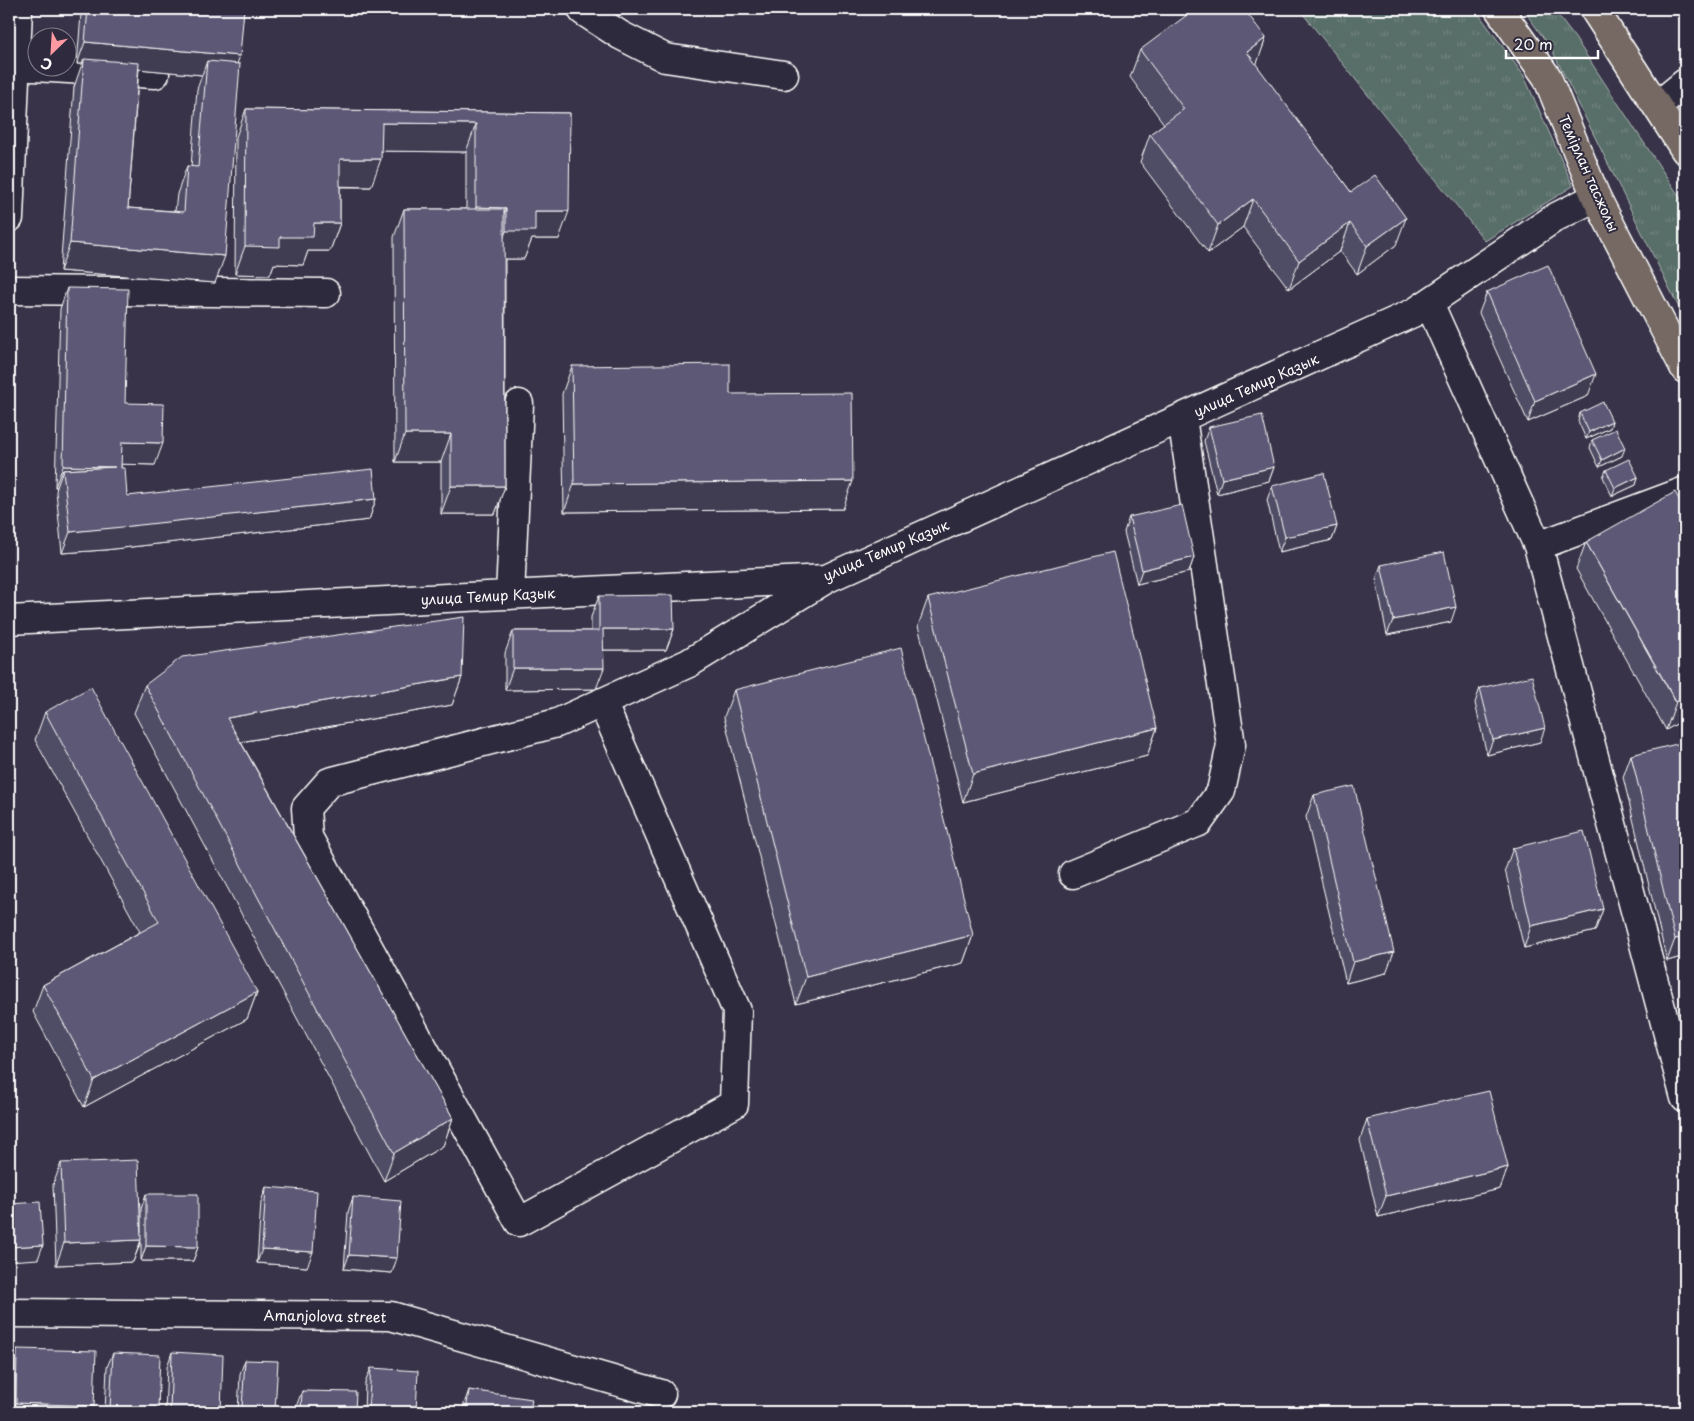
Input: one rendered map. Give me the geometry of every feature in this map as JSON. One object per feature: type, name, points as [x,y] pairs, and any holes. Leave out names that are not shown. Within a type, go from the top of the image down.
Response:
[{"type":"main road","name":"Темірлан тасжолы","points":[[1499,9],[1548,77],[1596,197],[1685,369]]},
{"type":"main road","points":[[1603,12],[1657,106],[1685,150]]},
{"type":"street","points":[[9,218],[18,9]]},
{"type":"street","points":[[582,9],[620,35],[665,58],[784,75]]},
{"type":"street","points":[[16,66],[155,74]]},
{"type":"street","points":[[1657,106],[1685,83]]},
{"type":"street","name":"улица Темир Казык","points":[[9,620],[826,579],[1415,312],[1556,217],[1596,197]]},
{"type":"street","points":[[9,290],[326,293]]},
{"type":"street","points":[[1429,303],[1538,546],[1685,1098]]},
{"type":"street","points":[[510,595],[519,404]]},
{"type":"street","points":[[1073,874],[1199,822],[1221,791],[1231,745],[1182,418]]},
{"type":"street","points":[[1538,546],[1685,491]]},
{"type":"street","points":[[602,702],[737,1011],[734,1104],[519,1222],[308,837],[306,808],[329,782],[557,722],[689,663],[826,579]]},
{"type":"street","name":"Amanjolova street","points":[[9,1313],[390,1316],[661,1394]]},
{"type":"green space","points":[[1299,9],[1475,9],[1524,76],[1573,186],[1485,241]]},
{"type":"green space","points":[[1523,9],[1553,9],[1575,38],[1685,205],[1685,320],[1552,50]]},
{"type":"building","points":[[88,9],[244,9],[240,56],[85,42]]},
{"type":"building","points":[[1195,9],[1244,9],[1266,38],[1247,52],[1351,192],[1375,175],[1406,218],[1367,246],[1350,223],[1299,261],[1253,199],[1218,225],[1150,134],[1184,109],[1140,50]]},
{"type":"building","points":[[84,59],[139,63],[128,208],[184,212],[187,166],[198,167],[207,61],[240,64],[225,256],[70,243]]},
{"type":"building","points":[[246,109],[570,113],[569,211],[535,211],[535,231],[506,231],[506,208],[476,207],[476,124],[382,123],[381,159],[340,159],[340,223],[314,223],[313,237],[280,237],[280,247],[245,246]]},
{"type":"building","points":[[404,209],[504,209],[505,486],[451,486],[451,434],[405,434]]},
{"type":"building","points":[[1548,265],[1596,374],[1535,401],[1487,292]]},
{"type":"building","points":[[67,288],[128,289],[125,403],[164,404],[163,443],[122,442],[121,468],[125,468],[127,496],[373,469],[376,499],[70,532],[63,470],[115,467],[63,466]]},
{"type":"building","points":[[730,364],[730,394],[852,393],[853,481],[574,484],[572,366]]},
{"type":"building","points":[[1603,402],[1612,421],[1589,432],[1580,413]]},
{"type":"building","points":[[1262,415],[1274,467],[1222,479],[1209,427]]},
{"type":"building","points":[[1616,429],[1625,448],[1602,460],[1592,440]]},
{"type":"building","points":[[1629,459],[1638,477],[1615,488],[1606,470]]},
{"type":"building","points":[[1324,473],[1337,526],[1285,537],[1272,486]]},
{"type":"building","points":[[1675,492],[1685,510],[1685,697],[1676,702],[1586,542]]},
{"type":"building","points":[[1182,505],[1194,557],[1142,570],[1129,517]]},
{"type":"building","points":[[1113,552],[1157,728],[973,774],[928,598]]},
{"type":"building","points":[[1444,552],[1456,607],[1393,620],[1381,565]]},
{"type":"building","points":[[673,595],[674,629],[603,629],[604,668],[513,668],[513,631],[599,631],[599,596]]},
{"type":"building","points":[[464,617],[462,677],[227,718],[453,1118],[394,1153],[145,685],[182,657]]},
{"type":"building","points":[[901,648],[973,935],[806,977],[734,690]]},
{"type":"building","points":[[1532,676],[1545,728],[1493,740],[1480,688]]},
{"type":"building","points":[[91,687],[257,992],[94,1080],[43,985],[159,922],[45,712]]},
{"type":"building","points":[[1685,742],[1685,937],[1675,939],[1631,755]]},
{"type":"building","points":[[1354,786],[1394,952],[1353,962],[1314,795]]},
{"type":"building","points":[[1584,831],[1603,909],[1531,926],[1513,848]]},
{"type":"building","points":[[1489,1091],[1508,1167],[1386,1196],[1367,1119]]},
{"type":"building","points":[[138,1160],[141,1240],[64,1243],[61,1163]]},
{"type":"building","points":[[266,1187],[317,1191],[313,1252],[262,1249]]},
{"type":"building","points":[[146,1194],[198,1194],[198,1247],[146,1246]]},
{"type":"building","points":[[353,1197],[401,1201],[397,1258],[349,1255]]},
{"type":"building","points":[[40,1202],[43,1245],[9,1247],[9,1204]]},
{"type":"building","points":[[17,1349],[96,1351],[94,1406],[16,1403]]},
{"type":"building","points":[[172,1352],[223,1355],[221,1412],[170,1412]]},
{"type":"building","points":[[113,1353],[160,1355],[158,1410],[110,1408]]},
{"type":"building","points":[[245,1360],[278,1361],[275,1410],[242,1408]]},
{"type":"building","points":[[371,1368],[418,1371],[416,1412],[368,1412]]},
{"type":"building","points":[[469,1390],[532,1399],[530,1412],[466,1412]]},
{"type":"building","points":[[302,1391],[356,1392],[355,1412],[301,1412]]}]
